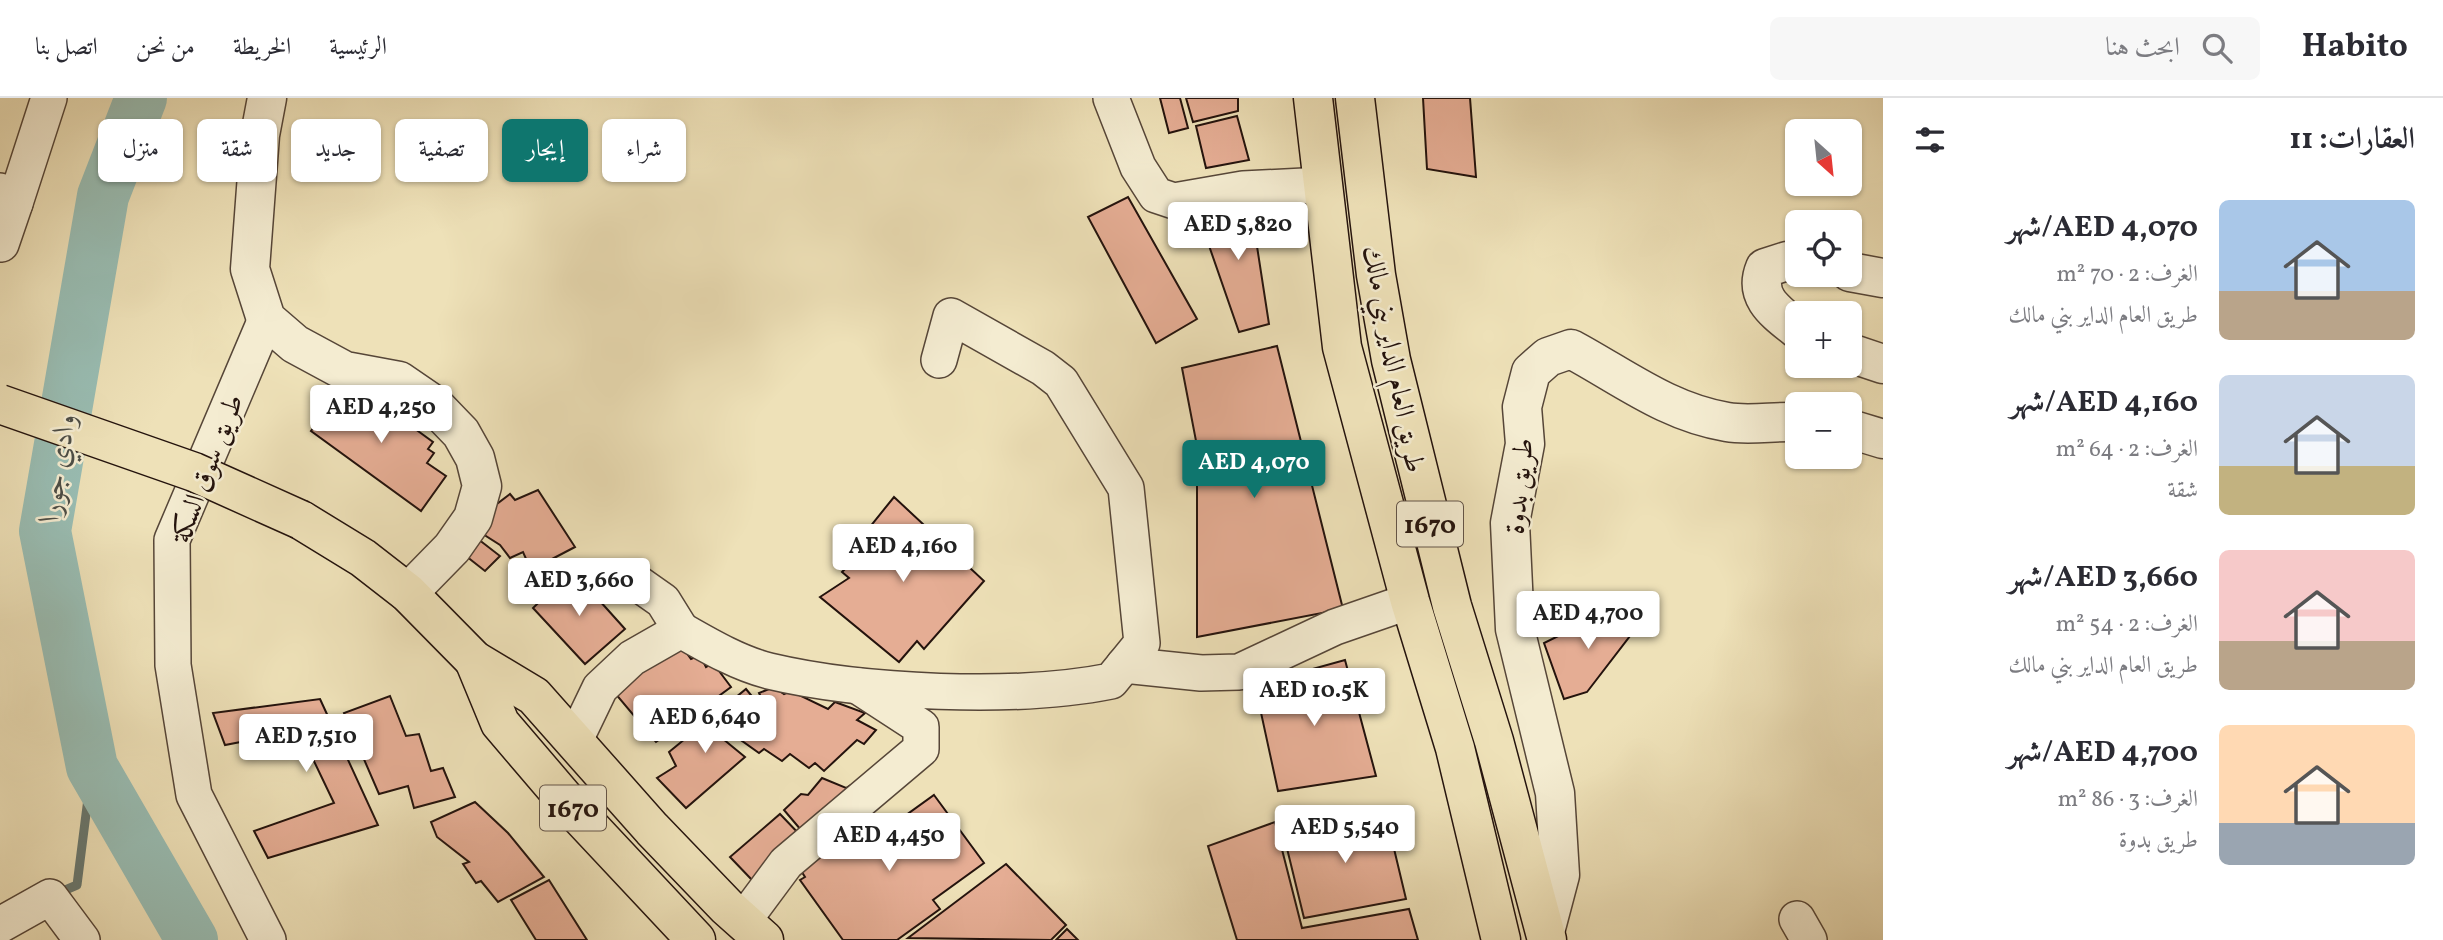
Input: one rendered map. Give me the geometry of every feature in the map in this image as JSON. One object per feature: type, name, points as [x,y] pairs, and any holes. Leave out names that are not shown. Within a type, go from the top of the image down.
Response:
[{"type":"highway","name":"طريق العام الداير بني مالك","points":[[1313,98],[1342,347],[1410,601],[1455,748],[1501,940]]},
{"type":"highway","name":"طريق العام الداير بني مالك","points":[[1355,98],[1376,275],[1391,360],[1452,606],[1547,934]]},
{"type":"highway","points":[[0,404],[194,472],[301,520],[363,558],[408,593],[474,660]]},
{"type":"highway","name":"1670","points":[[474,660],[534,696],[652,829],[754,931]]},
{"type":"highway","name":"1670","points":[[474,660],[500,723],[584,821],[696,940]]},
{"type":"street","points":[[1,244],[7,197],[49,98]]},
{"type":"street","points":[[267,98],[260,135],[250,269],[266,319],[295,344],[345,371],[399,381],[434,405],[461,433],[475,457],[482,486],[473,518],[452,548],[408,593]]},
{"type":"street","points":[[1111,98],[1138,167],[1156,195],[1174,201],[1243,188],[1323,185]]},
{"type":"street","points":[[1785,262],[1765,268],[1759,282],[1765,300],[1785,318]]},
{"type":"street","points":[[1862,274],[1883,278]]},
{"type":"street","points":[[636,582],[663,601],[681,630],[718,651],[767,670],[854,684],[945,690],[1072,689],[1111,681],[1142,643],[1126,488],[1061,382],[1043,368],[951,316],[939,360]]},
{"type":"street","name":"طريق سوق السكة","points":[[266,319],[172,540],[172,568],[173,665],[194,795],[268,940]]},
{"type":"street","name":"طريق بدوة","points":[[1547,934],[1560,875],[1555,793],[1515,629],[1510,523],[1525,444],[1522,407],[1531,372],[1548,357],[1571,349],[1633,387],[1690,413],[1730,423],[1785,422]]},
{"type":"street","points":[[1862,357],[1883,365]]},
{"type":"street","points":[[1862,433],[1883,439]]},
{"type":"street","points":[[1124,665],[1201,673],[1239,672],[1335,627],[1410,601]]},
{"type":"street","points":[[575,740],[600,688],[632,658],[681,630]]},
{"type":"street","points":[[754,931],[786,863],[921,749],[921,727],[854,684]]},
{"type":"street","points":[[0,925],[50,897],[82,940]]},
{"type":"building","points":[[1160,98],[1180,98],[1188,128],[1169,133]]},
{"type":"building","points":[[1186,98],[1238,98],[1238,111],[1193,122]]},
{"type":"building","points":[[1423,98],[1470,98],[1476,177],[1427,169]]},
{"type":"building","points":[[1237,116],[1249,160],[1206,168],[1196,126]]},
{"type":"building","points":[[1128,197],[1197,319],[1156,343],[1088,217]]},
{"type":"building","points":[[1250,201],[1269,324],[1239,332],[1198,214]]},
{"type":"building","points":[[1277,346],[1343,609],[1197,637],[1197,446],[1182,368]]},
{"type":"building","points":[[348,380],[433,442],[428,449],[434,453],[427,463],[446,476],[421,511],[311,431]]},
{"type":"building","points":[[538,490],[575,547],[531,570],[523,552],[510,558],[500,545],[475,529],[489,510],[510,494],[515,500]]},
{"type":"building","points":[[894,497],[984,581],[924,649],[917,641],[899,662],[820,597],[849,578],[842,572],[875,539],[869,528]]},
{"type":"building","points":[[478,539],[500,556],[485,571],[466,556]]},
{"type":"building","points":[[572,570],[625,629],[585,664],[533,608]]},
{"type":"building","points":[[1621,605],[1633,632],[1587,692],[1564,699],[1544,643]]},
{"type":"building","points":[[678,641],[691,659],[700,655],[706,667],[713,663],[731,687],[656,742],[609,686]]},
{"type":"building","points":[[1345,660],[1376,776],[1278,791],[1255,685]]},
{"type":"building","points":[[774,687],[784,694],[791,691],[828,709],[835,702],[865,713],[857,720],[876,730],[864,744],[857,740],[824,771],[815,763],[809,768],[790,754],[782,761],[764,749],[759,753],[731,733],[762,699],[759,693]]},
{"type":"building","points":[[746,689],[755,700],[717,734],[745,757],[686,808],[657,778],[676,766],[669,752]]},
{"type":"building","points":[[390,696],[406,736],[419,734],[431,771],[443,768],[455,797],[414,808],[408,786],[379,794],[344,713]]},
{"type":"building","points":[[320,699],[378,825],[268,858],[254,831],[334,803],[300,732],[250,732],[251,740],[225,745],[213,713]]},
{"type":"building","points":[[822,778],[846,788],[854,783],[801,830],[784,810],[801,794],[808,795]]},
{"type":"building","points":[[934,795],[984,863],[933,900],[940,909],[897,940],[843,940],[800,880],[805,877],[798,866],[868,816],[881,833]]},
{"type":"building","points":[[475,802],[508,833],[544,877],[498,902],[481,881],[476,883],[463,864],[469,862],[437,837],[431,822]]},
{"type":"building","points":[[1385,811],[1406,899],[1304,918],[1283,832]]},
{"type":"building","points":[[780,814],[802,837],[753,881],[730,857]]},
{"type":"building","points":[[1275,822],[1302,928],[1409,909],[1418,940],[1237,940],[1208,846]]},
{"type":"building","points":[[1006,864],[1066,925],[1051,940],[908,938]]},
{"type":"building","points":[[549,880],[587,940],[536,940],[511,900]]},
{"type":"building","points":[[1067,929],[1078,940],[1056,940]]},
{"type":"waterway","name":"وادي جورا","points":[[141,98],[103,196],[45,531],[92,767],[192,940]]},
{"type":"waterway","points":[[56,894],[77,885],[92,767]]}]
